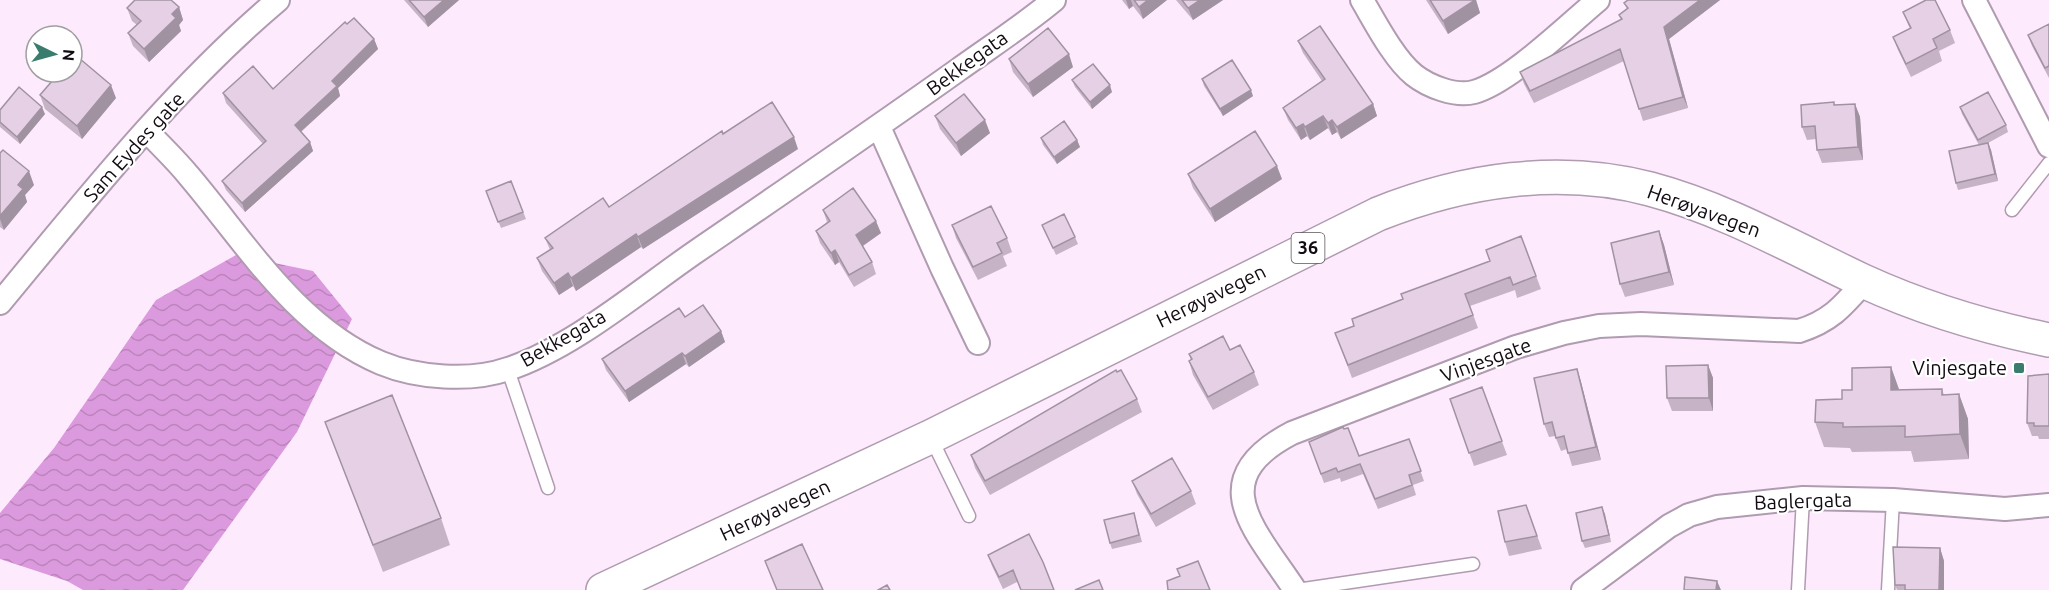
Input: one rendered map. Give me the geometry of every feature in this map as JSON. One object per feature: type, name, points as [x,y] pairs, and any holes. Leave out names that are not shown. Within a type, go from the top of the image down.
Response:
[{"type":"highway","name":"Herøyavegen","points":[[603,590],[930,437],[1378,214],[1416,199],[1484,183],[1552,178],[1621,183],[1649,189],[1717,212],[1865,282],[1919,304],[1983,325],[2049,340]]},
{"type":"street","name":"Sam Eydes gate","points":[[0,303],[147,131],[239,32],[278,0]]},
{"type":"street","name":"Bekkegata","points":[[147,131],[188,174],[259,262],[305,313],[336,338],[381,363],[428,375],[476,375],[508,370],[567,340],[879,126],[1054,0]]},
{"type":"street","points":[[1362,0],[1412,74],[1426,84],[1457,93],[1474,92],[1514,70],[1598,0]]},
{"type":"street","points":[[1974,0],[2049,146]]},
{"type":"street","points":[[879,126],[978,343]]},
{"type":"street","name":"Vinjesgate","points":[[1296,590],[1249,519],[1242,498],[1243,478],[1252,460],[1268,445],[1292,433],[1506,351],[1563,333],[1599,326],[1641,324],[1799,331],[1822,324],[1843,307],[1865,282]]},
{"type":"street","name":"Baglergata","points":[[1583,590],[1626,556],[1689,515],[1736,504],[1803,498],[1893,500],[2006,509],[2049,505]]},
{"type":"lane","points":[[2012,210],[2049,163]]},
{"type":"lane","points":[[508,370],[549,488]]},
{"type":"lane","points":[[930,437],[969,516]]},
{"type":"lane","points":[[1798,590],[1803,498]]},
{"type":"lane","points":[[1887,590],[1893,500]]},
{"type":"lane","points":[[1296,590],[1473,564]]},
{"type":"water","points":[[236,255],[313,271],[352,319],[297,432],[183,590],[83,590],[67,581],[0,559],[0,513],[54,448],[156,300]]},
{"type":"building","points":[[135,0],[171,0],[179,7],[172,14],[176,18],[144,49],[128,33],[141,21],[127,8]]},
{"type":"building","points":[[409,0],[444,0],[424,17]]},
{"type":"building","points":[[1134,0],[1148,0],[1139,7]]},
{"type":"building","points":[[1182,0],[1200,0],[1188,8]]},
{"type":"building","points":[[1430,0],[1475,0],[1443,21]]},
{"type":"building","points":[[1628,0],[1700,0],[1664,27],[1683,97],[1639,109],[1620,49],[1530,91],[1520,72],[1622,19],[1619,15],[1628,8],[1624,3]]},
{"type":"building","points":[[1926,0],[1935,0],[1950,30],[1933,39],[1937,48],[1906,64],[1893,37],[1911,28],[1903,12]]},
{"type":"building","points":[[354,18],[374,39],[332,81],[337,86],[295,125],[310,142],[242,203],[222,181],[266,141],[223,93],[253,66],[273,89],[345,22],[347,24]]},
{"type":"building","points":[[2049,24],[2049,66],[2045,68],[2028,35]]},
{"type":"building","points":[[1320,26],[1373,104],[1337,127],[1332,120],[1328,123],[1323,116],[1305,127],[1303,124],[1296,128],[1283,108],[1325,79],[1298,41]]},
{"type":"building","points":[[1048,28],[1069,54],[1028,84],[1009,59]]},
{"type":"building","points":[[1232,60],[1251,90],[1220,109],[1202,79]]},
{"type":"building","points":[[84,62],[111,85],[77,126],[40,95],[50,84],[84,84]]},
{"type":"building","points":[[1093,64],[1110,85],[1090,102],[1072,80]]},
{"type":"building","points":[[19,87],[42,107],[17,137],[0,122],[0,110]]},
{"type":"building","points":[[1988,92],[2006,125],[1978,140],[1960,107]]},
{"type":"building","points":[[964,94],[985,120],[956,143],[935,116]]},
{"type":"building","points":[[772,102],[794,137],[638,237],[636,234],[571,278],[568,273],[554,283],[537,258],[553,248],[545,238],[603,198],[609,207],[722,131],[723,134]]},
{"type":"building","points":[[1834,102],[1834,105],[1855,104],[1858,147],[1817,150],[1815,126],[1802,127],[1801,105]]},
{"type":"building","points":[[1064,121],[1077,140],[1054,157],[1041,138]]},
{"type":"building","points":[[1255,131],[1277,166],[1210,209],[1188,174]]},
{"type":"building","points":[[1988,143],[1995,174],[1956,183],[1949,151]]},
{"type":"building","points":[[3,150],[29,171],[18,185],[23,189],[0,216],[0,153]]},
{"type":"building","points":[[511,181],[523,212],[498,222],[486,191]]},
{"type":"building","points":[[853,188],[876,221],[856,235],[872,262],[849,275],[835,250],[831,253],[816,231],[830,221],[823,210]]},
{"type":"building","points":[[991,206],[1007,238],[997,243],[1002,253],[973,267],[952,225]]},
{"type":"building","points":[[1064,214],[1075,237],[1053,248],[1042,225]]},
{"type":"building","points":[[1659,231],[1669,272],[1620,284],[1611,243]]},
{"type":"building","points":[[1521,236],[1536,276],[1513,285],[1510,277],[1465,294],[1473,315],[1348,365],[1335,333],[1354,326],[1352,319],[1403,299],[1401,294],[1490,261],[1486,250]]},
{"type":"building","points":[[703,305],[721,331],[685,356],[682,353],[625,391],[602,359],[679,308],[685,317]]},
{"type":"building","points":[[1223,336],[1230,350],[1240,345],[1254,372],[1208,397],[1189,361],[1192,359],[1189,354]]},
{"type":"building","points":[[1708,365],[1709,398],[1667,398],[1666,366]]},
{"type":"building","points":[[1891,367],[1891,390],[1942,389],[1942,395],[1959,394],[1960,434],[1905,437],[1905,426],[1843,427],[1843,423],[1815,422],[1816,400],[1842,399],[1842,390],[1852,390],[1852,368]]},
{"type":"building","points":[[1577,369],[1596,447],[1568,453],[1564,436],[1556,438],[1552,422],[1544,424],[1534,378]]},
{"type":"building","points":[[1116,370],[1117,372],[1121,370],[1137,399],[985,481],[971,455]]},
{"type":"building","points":[[2049,374],[2049,426],[2034,426],[2034,423],[2027,423],[2028,376]]},
{"type":"building","points":[[1482,387],[1502,441],[1469,453],[1450,399]]},
{"type":"building","points":[[392,395],[441,518],[373,545],[325,422]]},
{"type":"building","points":[[1343,427],[1348,428],[1359,456],[1409,439],[1421,471],[1409,475],[1412,485],[1375,499],[1360,464],[1338,472],[1336,468],[1321,474],[1309,442]]},
{"type":"building","points":[[1172,458],[1191,491],[1151,514],[1132,481]]},
{"type":"building","points":[[1526,505],[1537,536],[1505,542],[1498,511]]},
{"type":"building","points":[[1602,507],[1609,535],[1582,541],[1576,513]]},
{"type":"building","points":[[1134,513],[1139,535],[1110,543],[1104,520]]},
{"type":"building","points":[[1029,534],[1054,590],[1021,590],[1013,570],[999,577],[988,555]]},
{"type":"building","points":[[802,544],[823,590],[777,590],[765,561]]},
{"type":"building","points":[[1893,547],[1940,548],[1939,590],[1905,590],[1905,585],[1895,585]]},
{"type":"building","points":[[1198,561],[1210,590],[1168,590],[1167,581],[1180,576],[1177,569]]},
{"type":"building","points":[[1685,577],[1717,581],[1716,590],[1684,590]]},
{"type":"building","points":[[1099,580],[1103,590],[1075,590]]},
{"type":"building","points":[[887,585],[890,590],[878,590]]},
{"type":"place","name":"Vinjesgate","points":[[2019,368]]}]
